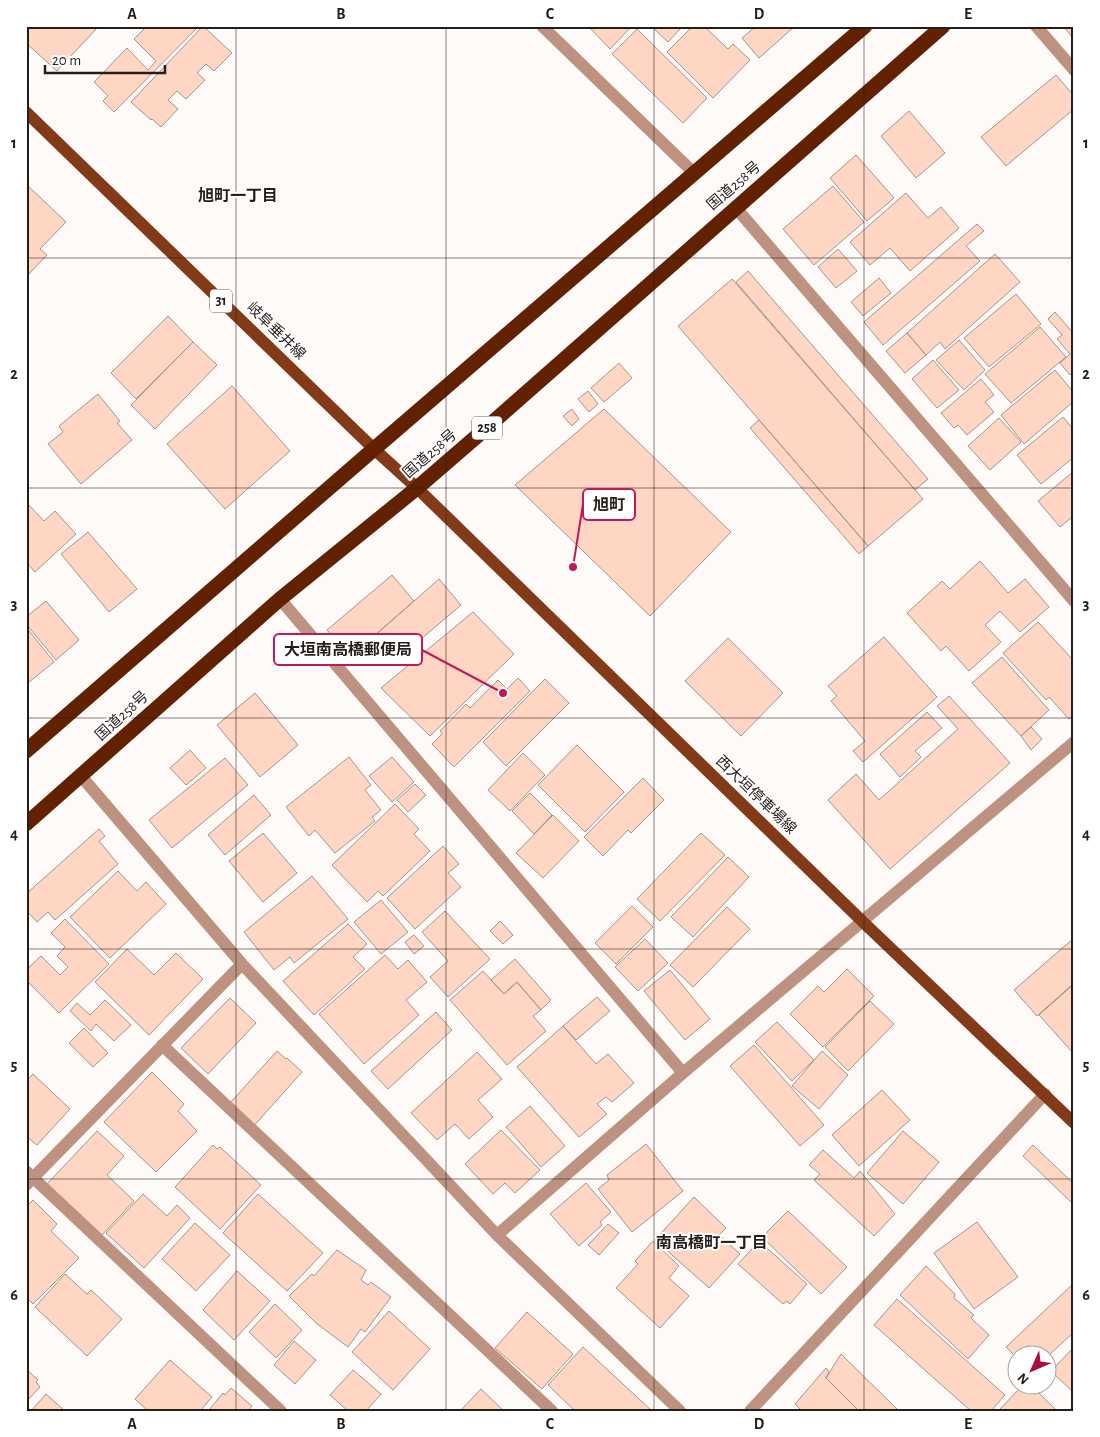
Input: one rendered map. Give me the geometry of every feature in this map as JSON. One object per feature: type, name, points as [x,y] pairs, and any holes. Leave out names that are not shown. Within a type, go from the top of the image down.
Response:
[{"type":"highway","points":[[26,751],[864,26]]},
{"type":"highway","name":"国道258号","points":[[26,824],[280,599],[417,488],[943,26]]},
{"type":"main road","name":"岐阜垂井線","points":[[26,112],[417,488]]},
{"type":"main road","name":"西大垣停車場線","points":[[417,488],[863,922],[1074,1123]]},
{"type":"street","points":[[542,26],[694,173]]},
{"type":"street","points":[[1036,26],[1074,70]]},
{"type":"street","points":[[736,208],[1074,601]]},
{"type":"street","points":[[280,599],[683,1073]]},
{"type":"street","points":[[498,1235],[683,1073],[1074,742]]},
{"type":"street","points":[[81,776],[242,964],[498,1235],[680,1411]]},
{"type":"street","points":[[242,964],[29,1178],[281,1411]]},
{"type":"street","points":[[162,1045],[552,1411]]},
{"type":"street","points":[[750,1411],[1045,1094]]},
{"type":"building","points":[[26,26],[99,26],[57,71],[26,43]]},
{"type":"building","points":[[147,26],[199,26],[114,112],[103,101],[108,96],[94,82],[127,48],[148,70],[156,61],[134,39]]},
{"type":"building","points":[[203,26],[232,53],[214,71],[206,64],[197,73],[205,80],[186,99],[177,91],[168,100],[178,109],[161,127],[131,102]]},
{"type":"building","points":[[588,26],[632,26],[610,49]]},
{"type":"building","points":[[651,26],[676,26],[680,29],[668,42]]},
{"type":"building","points":[[693,26],[704,26],[728,49],[733,44],[750,60],[713,98],[667,52]]},
{"type":"building","points":[[756,26],[795,26],[759,58],[742,38]]},
{"type":"building","points":[[1063,26],[1074,26],[1074,39]]},
{"type":"building","points":[[637,29],[707,98],[683,123],[612,54]]},
{"type":"building","points":[[1056,75],[1074,96],[1074,109],[1006,166],[981,137]]},
{"type":"building","points":[[909,111],[945,153],[916,178],[881,136]]},
{"type":"building","points":[[856,155],[894,198],[867,221],[830,178]]},
{"type":"building","points":[[26,184],[66,222],[40,249],[47,255],[26,277]]},
{"type":"building","points":[[833,186],[864,222],[814,265],[783,229]]},
{"type":"building","points":[[906,193],[928,218],[941,207],[959,228],[910,271],[890,248],[870,265],[850,242]]},
{"type":"building","points":[[977,224],[984,231],[966,246],[980,261],[883,345],[864,322]]},
{"type":"building","points":[[838,249],[857,271],[836,288],[818,267]]},
{"type":"building","points":[[995,254],[1020,282],[945,349],[940,342],[926,355],[907,333]]},
{"type":"building","points":[[748,271],[928,479],[915,490],[736,282]]},
{"type":"building","points":[[879,278],[891,293],[863,316],[851,302]]},
{"type":"building","points":[[732,279],[923,499],[868,546],[678,326]]},
{"type":"building","points":[[1016,294],[1041,324],[989,367],[964,338]]},
{"type":"building","points":[[1055,312],[1074,334],[1074,371],[1070,375],[1060,363],[1070,354],[1057,339],[1062,335],[1048,319]]},
{"type":"building","points":[[168,316],[193,342],[136,399],[111,373]]},
{"type":"building","points":[[1040,327],[1066,357],[1011,403],[985,374]]},
{"type":"building","points":[[907,333],[926,355],[905,373],[886,351]]},
{"type":"building","points":[[959,340],[985,370],[964,390],[936,360]]},
{"type":"building","points":[[193,342],[217,365],[155,429],[131,405]]},
{"type":"building","points":[[933,360],[959,390],[937,408],[912,379]]},
{"type":"building","points":[[619,363],[632,378],[604,402],[591,388]]},
{"type":"building","points":[[1055,370],[1074,393],[1074,401],[1024,444],[1001,415]]},
{"type":"building","points":[[981,379],[994,395],[985,402],[994,412],[967,435],[958,425],[954,428],[941,413]]},
{"type":"building","points":[[232,386],[290,451],[225,509],[167,444]]},
{"type":"building","points":[[588,391],[598,404],[589,412],[578,399]]},
{"type":"building","points":[[98,394],[120,421],[117,423],[132,440],[81,484],[48,444],[63,432],[59,426]]},
{"type":"building","points":[[572,409],[579,419],[572,426],[563,416]]},
{"type":"building","points":[[604,409],[731,532],[650,616],[515,485]]},
{"type":"building","points":[[1063,417],[1074,430],[1074,457],[1041,484],[1017,455]]},
{"type":"building","points":[[999,418],[1021,442],[990,470],[968,446]]},
{"type":"building","points":[[759,420],[868,546],[859,554],[750,428]]},
{"type":"building","points":[[1074,471],[1074,522],[1071,518],[1060,527],[1038,501]]},
{"type":"building","points":[[26,502],[44,521],[55,511],[76,534],[35,572],[26,562]]},
{"type":"building","points":[[88,532],[137,589],[109,612],[61,554]]},
{"type":"building","points":[[980,561],[1008,593],[1025,579],[1049,607],[1020,632],[1000,611],[985,625],[1001,642],[969,671],[946,646],[941,651],[907,613],[942,581],[950,589]]},
{"type":"building","points":[[392,575],[414,601],[350,657],[327,630]]},
{"type":"building","points":[[439,579],[461,605],[393,663],[372,638]]},
{"type":"building","points":[[46,601],[79,640],[56,660],[26,624],[26,617]]},
{"type":"building","points":[[473,612],[514,654],[430,736],[381,688]]},
{"type":"building","points":[[1038,622],[1074,661],[1074,715],[1069,719],[1049,697],[1046,700],[1003,653]]},
{"type":"building","points":[[26,627],[54,662],[29,682],[26,678]]},
{"type":"building","points":[[884,637],[937,697],[863,762],[853,751],[865,741],[831,701],[837,696],[828,686]]},
{"type":"building","points":[[728,638],[783,693],[741,736],[685,681]]},
{"type":"building","points":[[1002,657],[1049,710],[1021,736],[972,683]]},
{"type":"building","points":[[518,678],[530,691],[454,767],[432,744],[442,734],[440,731],[466,704],[470,708],[498,680],[507,689]]},
{"type":"building","points":[[545,679],[569,703],[506,766],[483,742]]},
{"type":"building","points":[[255,693],[298,745],[260,777],[217,725]]},
{"type":"building","points":[[949,696],[1010,763],[890,869],[828,800],[856,774],[879,800],[958,729],[937,706]]},
{"type":"building","points":[[927,712],[942,728],[915,751],[921,757],[900,777],[880,754]]},
{"type":"building","points":[[1031,727],[1042,739],[1031,750],[1021,736]]},
{"type":"building","points":[[577,745],[624,792],[585,832],[538,785]]},
{"type":"building","points":[[190,750],[206,768],[186,785],[170,768]]},
{"type":"building","points":[[523,753],[545,775],[510,811],[488,790]]},
{"type":"building","points":[[349,757],[371,785],[365,790],[381,810],[372,817],[375,821],[335,853],[315,830],[309,836],[286,807]]},
{"type":"building","points":[[392,757],[414,782],[392,802],[369,776]]},
{"type":"building","points":[[225,758],[248,785],[172,848],[149,820]]},
{"type":"building","points":[[643,778],[664,800],[631,833],[628,830],[603,856],[584,837]]},
{"type":"building","points":[[415,784],[426,795],[408,812],[397,800]]},
{"type":"building","points":[[530,793],[552,815],[534,834],[512,811]]},
{"type":"building","points":[[254,795],[271,815],[225,855],[208,835]]},
{"type":"building","points":[[395,804],[419,829],[414,834],[430,851],[383,896],[378,891],[367,902],[332,865]]},
{"type":"building","points":[[553,815],[579,841],[543,878],[516,853]]},
{"type":"building","points":[[99,829],[105,836],[99,841],[118,864],[55,920],[48,912],[37,922],[26,910],[26,894]]},
{"type":"building","points":[[263,833],[297,873],[263,902],[229,861]]},
{"type":"building","points":[[701,833],[725,855],[660,921],[637,899]]},
{"type":"building","points":[[443,846],[459,864],[448,873],[461,887],[415,929],[387,898]]},
{"type":"building","points":[[728,857],[749,877],[693,937],[671,917]]},
{"type":"building","points":[[118,871],[137,891],[146,882],[166,904],[110,958],[70,917]]},
{"type":"building","points":[[312,876],[348,919],[294,963],[290,957],[274,970],[244,932]]},
{"type":"building","points":[[381,900],[408,932],[381,954],[354,922]]},
{"type":"building","points":[[632,906],[653,927],[616,964],[595,943]]},
{"type":"building","points":[[727,907],[750,929],[693,987],[670,965]]},
{"type":"building","points":[[445,911],[490,959],[448,997],[430,977],[448,961],[422,932]]},
{"type":"building","points":[[65,919],[109,964],[59,1013],[26,980],[26,970],[41,956],[60,975],[68,967],[57,956],[65,947],[51,933]]},
{"type":"building","points":[[500,921],[513,935],[503,944],[490,931]]},
{"type":"building","points":[[348,924],[367,944],[353,957],[365,969],[314,1015],[283,981]]},
{"type":"building","points":[[414,935],[424,946],[414,954],[405,942]]},
{"type":"building","points":[[1074,938],[1074,983],[1037,1016],[1014,990]]},
{"type":"building","points":[[645,939],[668,963],[638,991],[615,967]]},
{"type":"building","points":[[127,949],[154,975],[176,953],[203,979],[149,1035],[95,982]]},
{"type":"building","points":[[385,955],[398,969],[408,960],[427,982],[406,1000],[419,1015],[364,1064],[319,1014]]},
{"type":"building","points":[[515,959],[551,1000],[541,1010],[517,982],[504,994],[491,980]]},
{"type":"building","points":[[847,969],[874,996],[823,1047],[790,1014],[818,986],[824,992]]},
{"type":"building","points":[[670,970],[710,1019],[685,1040],[644,991]]},
{"type":"building","points":[[483,971],[504,994],[517,982],[541,1010],[533,1016],[546,1031],[507,1065],[450,1000]]},
{"type":"building","points":[[1074,984],[1074,1054],[1039,1015]]},
{"type":"building","points":[[597,997],[610,1011],[576,1040],[563,1026]]},
{"type":"building","points":[[230,998],[256,1023],[208,1074],[181,1048]]},
{"type":"building","points":[[105,1000],[131,1025],[114,1041],[96,1024],[91,1031],[70,1011],[77,1003],[90,1015]]},
{"type":"building","points":[[870,1001],[894,1024],[848,1071],[825,1047]]},
{"type":"building","points":[[436,1012],[452,1030],[388,1089],[371,1071]]},
{"type":"building","points":[[777,1022],[814,1060],[792,1081],[755,1042]]},
{"type":"building","points":[[563,1026],[596,1064],[608,1054],[634,1083],[612,1102],[606,1097],[597,1104],[607,1114],[579,1137],[517,1067]]},
{"type":"building","points":[[84,1028],[108,1053],[93,1067],[69,1043]]},
{"type":"building","points":[[754,1045],[824,1125],[800,1146],[730,1066]]},
{"type":"building","points":[[277,1051],[302,1072],[252,1128],[230,1103]]},
{"type":"building","points":[[822,1051],[848,1075],[819,1109],[792,1086]]},
{"type":"building","points":[[477,1052],[502,1079],[478,1100],[493,1117],[469,1139],[455,1124],[437,1140],[411,1113]]},
{"type":"building","points":[[152,1072],[184,1104],[178,1111],[197,1131],[156,1172],[104,1122]]},
{"type":"building","points":[[33,1074],[70,1109],[37,1145],[26,1136],[26,1081]]},
{"type":"building","points":[[882,1090],[910,1120],[859,1166],[832,1135]]},
{"type":"building","points":[[530,1106],[565,1146],[541,1167],[506,1127]]},
{"type":"building","points":[[501,1130],[540,1170],[515,1193],[505,1183],[493,1194],[465,1164]]},
{"type":"building","points":[[97,1131],[124,1156],[107,1175],[134,1201],[102,1235],[47,1184]]},
{"type":"building","points":[[903,1131],[939,1162],[903,1204],[867,1173]]},
{"type":"building","points":[[646,1144],[683,1191],[632,1232],[598,1189],[609,1180],[607,1175]]},
{"type":"building","points":[[213,1145],[217,1149],[220,1147],[261,1185],[220,1229],[175,1187]]},
{"type":"building","points":[[1033,1145],[1074,1184],[1074,1205],[1023,1156]]},
{"type":"building","points":[[823,1150],[854,1178],[860,1171],[895,1214],[874,1236],[814,1180],[820,1174],[809,1165]]},
{"type":"building","points":[[586,1183],[611,1212],[600,1222],[602,1225],[579,1246],[550,1214]]},
{"type":"building","points":[[143,1194],[167,1216],[177,1205],[190,1218],[144,1268],[106,1233]]},
{"type":"building","points":[[258,1194],[323,1253],[287,1291],[223,1233]]},
{"type":"building","points":[[694,1197],[726,1228],[719,1235],[740,1254],[709,1288],[655,1240]]},
{"type":"building","points":[[33,1200],[57,1224],[51,1231],[79,1258],[33,1304],[26,1297],[26,1207]]},
{"type":"building","points":[[788,1211],[847,1267],[821,1294],[762,1237]]},
{"type":"building","points":[[977,1222],[1018,1277],[974,1309],[934,1253]]},
{"type":"building","points":[[195,1223],[230,1255],[196,1291],[162,1259]]},
{"type":"building","points":[[608,1224],[619,1233],[599,1255],[588,1245]]},
{"type":"building","points":[[653,1241],[679,1266],[669,1278],[689,1296],[660,1328],[616,1288],[638,1264],[635,1261]]},
{"type":"building","points":[[759,1241],[807,1284],[790,1304],[787,1301],[783,1304],[738,1264]]},
{"type":"building","points":[[337,1250],[366,1270],[361,1280],[368,1285],[371,1282],[391,1297],[365,1332],[361,1329],[348,1347],[316,1323],[289,1296],[312,1274],[314,1276]]},
{"type":"building","points":[[926,1266],[955,1294],[954,1298],[974,1315],[971,1318],[989,1335],[968,1359],[900,1295]]},
{"type":"building","points":[[237,1271],[270,1301],[234,1340],[203,1310]]},
{"type":"building","points":[[65,1274],[87,1294],[91,1290],[122,1319],[87,1356],[35,1307]]},
{"type":"building","points":[[1074,1283],[1074,1332],[1058,1347],[1058,1344],[1009,1344]]},
{"type":"building","points":[[897,1299],[1005,1395],[991,1411],[971,1411],[874,1325]]},
{"type":"building","points":[[275,1304],[302,1330],[276,1358],[249,1332]]},
{"type":"building","points":[[389,1311],[430,1349],[393,1390],[352,1352]]},
{"type":"building","points":[[527,1312],[573,1354],[542,1389],[495,1348]]},
{"type":"building","points":[[294,1341],[316,1360],[295,1384],[274,1365]]},
{"type":"building","points":[[583,1347],[652,1411],[575,1411],[548,1385]]},
{"type":"building","points":[[1074,1347],[1074,1393],[1058,1378],[1058,1364]]},
{"type":"building","points":[[841,1354],[899,1411],[859,1411],[826,1378]]},
{"type":"building","points":[[170,1360],[212,1397],[200,1411],[148,1411],[135,1399]]},
{"type":"building","points":[[826,1368],[829,1372],[826,1378],[857,1411],[802,1411],[795,1404]]},
{"type":"building","points":[[26,1369],[38,1380],[36,1382],[40,1387],[26,1402]]},
{"type":"building","points":[[353,1370],[381,1394],[366,1411],[348,1411],[330,1395]]},
{"type":"building","points":[[231,1388],[252,1406],[248,1411],[208,1411],[223,1393],[225,1395]]},
{"type":"building","points":[[481,1389],[504,1411],[460,1411]]},
{"type":"building","points":[[46,1394],[65,1411],[31,1411]]},
{"type":"building","points":[[1014,1394],[1040,1394],[1057,1411],[998,1411]]},
{"type":"place","name":"旭町","points":[[573,567]]},
{"type":"place","name":"大垣南高橋郵便局","points":[[503,693]]},
{"type":"district","name":"旭町一丁目","points":[[238,196]]},
{"type":"district","name":"南高橋町一丁目","points":[[712,1243]]}]
